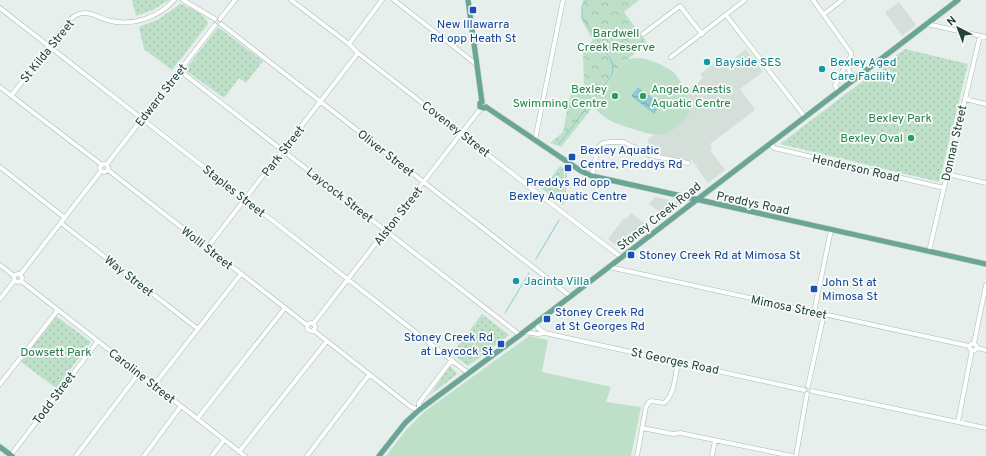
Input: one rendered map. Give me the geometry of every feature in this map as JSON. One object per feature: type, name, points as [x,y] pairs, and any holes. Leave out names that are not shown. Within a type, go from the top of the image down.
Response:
[{"type":"main road","points":[[468,0],[476,64]]},
{"type":"main road","name":"Stoney Creek Road","points":[[379,456],[405,423],[419,410],[539,321],[958,0]]},
{"type":"main road","name":"Preddys Road","points":[[476,64],[482,102],[486,102],[484,107],[581,171],[592,176],[986,264]]},
{"type":"main road","points":[[0,447],[11,456]]},
{"type":"street","name":"St Kilda Street","points":[[11,96],[71,19],[79,14],[90,13],[107,20],[130,22],[146,19],[162,11],[174,0]]},
{"type":"street","points":[[183,0],[215,19],[220,18],[235,0]]},
{"type":"street","name":"Coveney Street","points":[[291,0],[349,44],[358,53],[561,212],[621,257]]},
{"type":"street","points":[[349,44],[382,0]]},
{"type":"street","points":[[394,0],[476,64]]},
{"type":"street","points":[[535,140],[563,0]]},
{"type":"street","points":[[671,57],[745,0]]},
{"type":"street","points":[[813,0],[850,50],[851,55],[836,85],[838,91]]},
{"type":"street","points":[[824,14],[842,0]]},
{"type":"street","points":[[644,34],[680,6],[702,34]]},
{"type":"street","name":"Staples Street","points":[[0,8],[468,374]]},
{"type":"street","points":[[726,15],[805,116]]},
{"type":"street","points":[[215,19],[215,25],[219,26],[222,21],[220,18]]},
{"type":"street","name":"Oliver Street","points":[[221,24],[570,296]]},
{"type":"street","points":[[927,24],[986,37]]},
{"type":"street","name":"Edward Street","points":[[104,165],[215,25]]},
{"type":"street","name":"Donnan Street","points":[[929,251],[980,36]]},
{"type":"street","name":"Park Street","points":[[207,248],[358,53]]},
{"type":"street","points":[[848,62],[848,69],[850,73],[855,76],[859,76]]},
{"type":"street","name":"Laycock Street","points":[[179,70],[386,231],[522,333]]},
{"type":"street","points":[[0,87],[108,168],[105,172],[101,171]]},
{"type":"street","points":[[965,99],[986,104]]},
{"type":"street","name":"Alston Street","points":[[313,324],[484,107]]},
{"type":"street","points":[[592,176],[598,147],[603,143],[610,142],[624,142],[649,155],[688,163]]},
{"type":"street","name":"Henderson Road","points":[[770,144],[774,148],[944,188]]},
{"type":"street","points":[[0,299],[14,278],[18,274],[20,275],[101,171],[100,167],[104,165]]},
{"type":"street","points":[[0,168],[65,218]]},
{"type":"street","name":"Wolli Street","points":[[108,170],[307,325]]},
{"type":"street","points":[[947,174],[986,183]]},
{"type":"street","name":"Way Street","points":[[61,223],[198,329]]},
{"type":"street","points":[[814,312],[831,230]]},
{"type":"street","points":[[0,265],[18,282],[21,281],[22,278],[20,275]]},
{"type":"street","name":"Mimosa Street","points":[[609,267],[970,346]]},
{"type":"street","points":[[154,385],[241,274]]},
{"type":"street","name":"Caroline Street","points":[[21,281],[245,456]]},
{"type":"street","points":[[958,422],[972,350],[970,350],[970,346],[974,343],[986,285]]},
{"type":"street","points":[[197,419],[285,308]]},
{"type":"street","points":[[0,384],[58,310]]},
{"type":"street","points":[[796,456],[807,394],[804,390],[808,386],[824,314]]},
{"type":"street","points":[[539,321],[537,325],[538,328],[545,333]]},
{"type":"street","points":[[313,330],[315,327],[313,324],[309,323],[307,325],[308,330],[313,330],[411,407],[419,410],[419,403],[452,361]]},
{"type":"street","name":"St Georges Road","points":[[522,333],[545,333],[804,390]]},
{"type":"street","name":"Todd Street","points":[[11,456],[98,341]]},
{"type":"street","points":[[239,452],[327,341]]},
{"type":"street","points":[[974,343],[977,348]]},
{"type":"street","points":[[972,350],[977,348],[986,350]]},
{"type":"street","points":[[637,456],[646,407],[649,402],[652,401],[664,402],[668,400],[672,390],[678,362]]},
{"type":"street","points":[[76,456],[139,374]]},
{"type":"street","points":[[307,456],[369,375]]},
{"type":"street","points":[[808,386],[812,391],[986,428]]},
{"type":"street","points":[[807,394],[811,393],[812,391]]},
{"type":"street","points":[[144,456],[182,406]]},
{"type":"street","points":[[642,428],[792,456]]},
{"type":"street","points":[[212,456],[224,440]]},
{"type":"street","points":[[712,456],[715,441]]},
{"type":"shaded area","points":[[899,2],[916,25],[902,36],[885,12]]},
{"type":"shaded area","points":[[746,49],[763,72],[740,89],[755,110],[710,144],[712,148],[710,150],[725,170],[708,183],[692,160],[689,161],[646,151],[649,138],[682,123],[688,115],[688,99],[685,93],[703,78],[700,74],[717,61],[722,68]]},
{"type":"shaded area","points":[[655,197],[680,202],[681,205],[665,216],[649,204]]},
{"type":"shaded area","points":[[631,213],[650,228],[621,249],[608,239],[624,218],[626,219]]},
{"type":"green space","points":[[132,0],[169,0],[153,10],[136,16]]},
{"type":"green space","name":"Bardwell Creek Reserve","points":[[583,0],[639,0],[624,12],[647,43],[616,71],[592,106],[593,107],[561,147],[550,143],[563,132],[571,92],[573,89],[580,93],[584,84],[583,51],[593,40],[581,19]]},
{"type":"green space","points":[[180,4],[193,9],[207,21],[208,24],[172,70],[144,49],[139,27],[159,19]]},
{"type":"green space","points":[[218,27],[263,61],[246,83],[239,78],[224,98],[185,70]]},
{"type":"green space","name":"Bexley Park","points":[[905,49],[968,64],[939,182],[780,144]]},
{"type":"green space","name":"Angelo Anestis Aquatic Centre","points":[[638,58],[655,62],[672,71],[679,79],[688,98],[689,110],[686,119],[666,133],[655,135],[620,125],[606,118],[592,106],[616,71],[628,59]]},
{"type":"green space","points":[[560,166],[564,168],[563,205],[542,189]]},
{"type":"green space","points":[[482,314],[509,335],[468,366],[452,354]]},
{"type":"green space","name":"Dowsett Park","points":[[56,316],[91,342],[56,388],[21,362]]},
{"type":"green space","points":[[529,336],[548,340],[542,372],[611,387],[606,402],[641,407],[631,456],[386,456],[406,430],[424,412]]},
{"type":"green space","points":[[450,366],[457,373],[456,375],[430,395]]},
{"type":"water","points":[[638,87],[661,105],[654,114],[631,96]]},
{"type":"waterway","points":[[559,144],[612,75],[613,67],[610,58],[582,17],[582,6],[587,0]]},
{"type":"waterway","points":[[611,61],[616,67]]},
{"type":"waterway","points":[[565,202],[566,173]]},
{"type":"waterway","points":[[536,259],[559,220]]},
{"type":"waterway","points":[[505,313],[529,273]]},
{"type":"place","name":"New Illawarra Rd opp Heath St","points":[[473,10]]},
{"type":"place","name":"Bayside SES","points":[[707,62]]},
{"type":"place","name":"Bexley Aged Care Facility","points":[[822,69]]},
{"type":"place","name":"Bexley Swimming Centre","points":[[615,96]]},
{"type":"place","name":"Angelo Anestis Aquatic Centre","points":[[643,96]]},
{"type":"place","name":"Bexley Oval","points":[[911,138]]},
{"type":"place","name":"Bexley Aquatic Centre, Preddys Rd","points":[[572,157]]},
{"type":"place","name":"Preddys Rd opp Bexley Aquatic Centre","points":[[568,168]]},
{"type":"place","name":"Stoney Creek Rd at Mimosa St","points":[[631,255]]},
{"type":"place","name":"Jacinta Villa","points":[[516,281]]},
{"type":"place","name":"John St at Mimosa St","points":[[814,289]]},
{"type":"place","name":"Stoney Creek Rd at St Georges Rd","points":[[547,319]]},
{"type":"place","name":"Stoney Creek Rd at Laycock St","points":[[501,344]]}]
